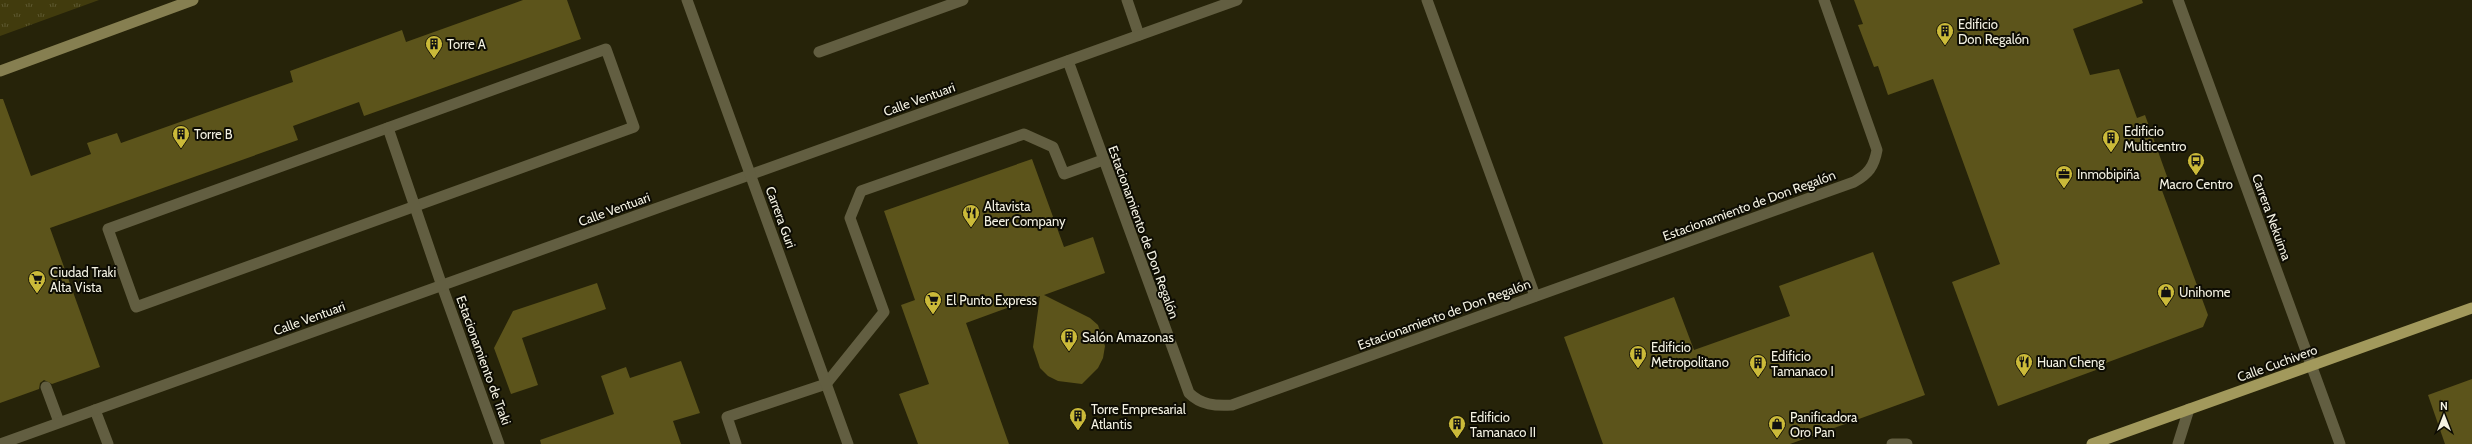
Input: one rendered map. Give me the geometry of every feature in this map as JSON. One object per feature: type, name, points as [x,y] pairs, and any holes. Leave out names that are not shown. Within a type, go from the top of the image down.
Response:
[{"type":"main road","points":[[0,71],[194,0]]},
{"type":"main road","name":"Calle Cuchivero","points":[[2092,444],[2472,308]]},
{"type":"street","name":"Carrera Guri","points":[[688,0],[848,444]]},
{"type":"street","points":[[819,52],[963,0]]},
{"type":"street","points":[[1126,0],[1139,35]]},
{"type":"street","name":"Calle Ventuari","points":[[0,444],[1237,0]]},
{"type":"street","points":[[1427,0],[1535,296]]},
{"type":"street","name":"Estacionamiento de Don Regalón","points":[[1068,61],[1182,378],[1189,393],[1196,400],[1213,406],[1232,405],[1854,182],[1866,175],[1873,167],[1877,150],[1824,0]]},
{"type":"street","name":"Carrera Nekuima","points":[[2178,0],[2340,444]]},
{"type":"street","points":[[606,49],[634,127],[414,206],[136,307],[108,230],[606,49]]},
{"type":"street","name":"Estacionamiento de Traki","points":[[388,128],[442,286],[499,444]]},
{"type":"street","points":[[736,444],[727,417],[826,384],[884,312],[850,218],[861,191],[1024,134],[1053,147],[1064,174],[1103,160]]},
{"type":"street","points":[[46,387],[59,422]]},
{"type":"street","points":[[2178,444],[2189,409]]},
{"type":"street","points":[[96,410],[108,444]]},
{"type":"street","points":[[1892,444],[1907,444]]},
{"type":"green space","points":[[0,0],[99,0],[0,36]]},
{"type":"building","points":[[523,0],[567,0],[581,39],[364,116],[359,102],[293,126],[298,140],[50,228],[100,367],[52,384],[44,380],[40,383],[39,389],[0,403],[0,99],[3,99],[31,176],[91,154],[87,143],[117,133],[121,143],[293,82],[290,71],[402,30],[406,42]]},
{"type":"building","points":[[1854,0],[2142,0],[2143,3],[2073,29],[2090,75],[2119,69],[2137,118],[2145,115],[2169,182],[2160,185],[2208,315],[2203,327],[2095,367],[2096,370],[1998,406],[1952,282],[2000,264],[1933,79],[1888,95],[1878,66],[1874,67],[1858,25],[1863,24]]},
{"type":"building","points":[[1032,159],[1064,247],[1093,237],[1105,273],[1044,295],[1090,318],[1098,325],[1105,346],[1103,358],[1098,368],[1082,384],[1058,381],[1048,376],[1040,368],[1033,347],[1040,296],[966,323],[1009,444],[918,444],[899,394],[929,384],[901,305],[915,300],[884,211]]},
{"type":"building","points":[[1873,252],[1925,395],[1790,444],[1603,444],[1564,337],[1674,297],[1694,350],[1790,316],[1779,286]]},
{"type":"building","points":[[597,283],[606,309],[522,338],[538,385],[511,394],[494,348],[513,311]]},
{"type":"building","points":[[681,361],[700,413],[673,421],[681,444],[541,444],[540,440],[614,414],[601,376],[626,367],[630,378]]},
{"type":"building","points":[[2472,379],[2472,444],[2445,444],[2428,395]]},
{"type":"place","name":"Edificio Don Regalón","points":[[1945,46]]},
{"type":"place","name":"Torre A","points":[[434,59]]},
{"type":"place","name":"Torre B","points":[[181,149]]},
{"type":"place","name":"Edificio Multicentro","points":[[2111,153]]},
{"type":"place","name":"Macro Centro","points":[[2196,176]]},
{"type":"place","name":"Inmobipiña","points":[[2064,189]]},
{"type":"place","name":"Altavista Beer Company","points":[[971,228]]},
{"type":"place","name":"Ciudad Traki Alta Vista","points":[[37,294]]},
{"type":"place","name":"Unihome","points":[[2166,307]]},
{"type":"place","name":"El Punto Express","points":[[933,315]]},
{"type":"place","name":"Salón Amazonas","points":[[1069,352]]},
{"type":"place","name":"Edificio Metropolitano","points":[[1638,369]]},
{"type":"place","name":"Huan Cheng","points":[[2024,377]]},
{"type":"place","name":"Edificio Tamanaco I","points":[[1758,378]]},
{"type":"place","name":"Torre Empresarial Atlantis","points":[[1078,431]]},
{"type":"place","name":"Edificio Tamanaco II","points":[[1457,439]]},
{"type":"place","name":"Panificadora Oro Pan","points":[[1777,439]]}]
